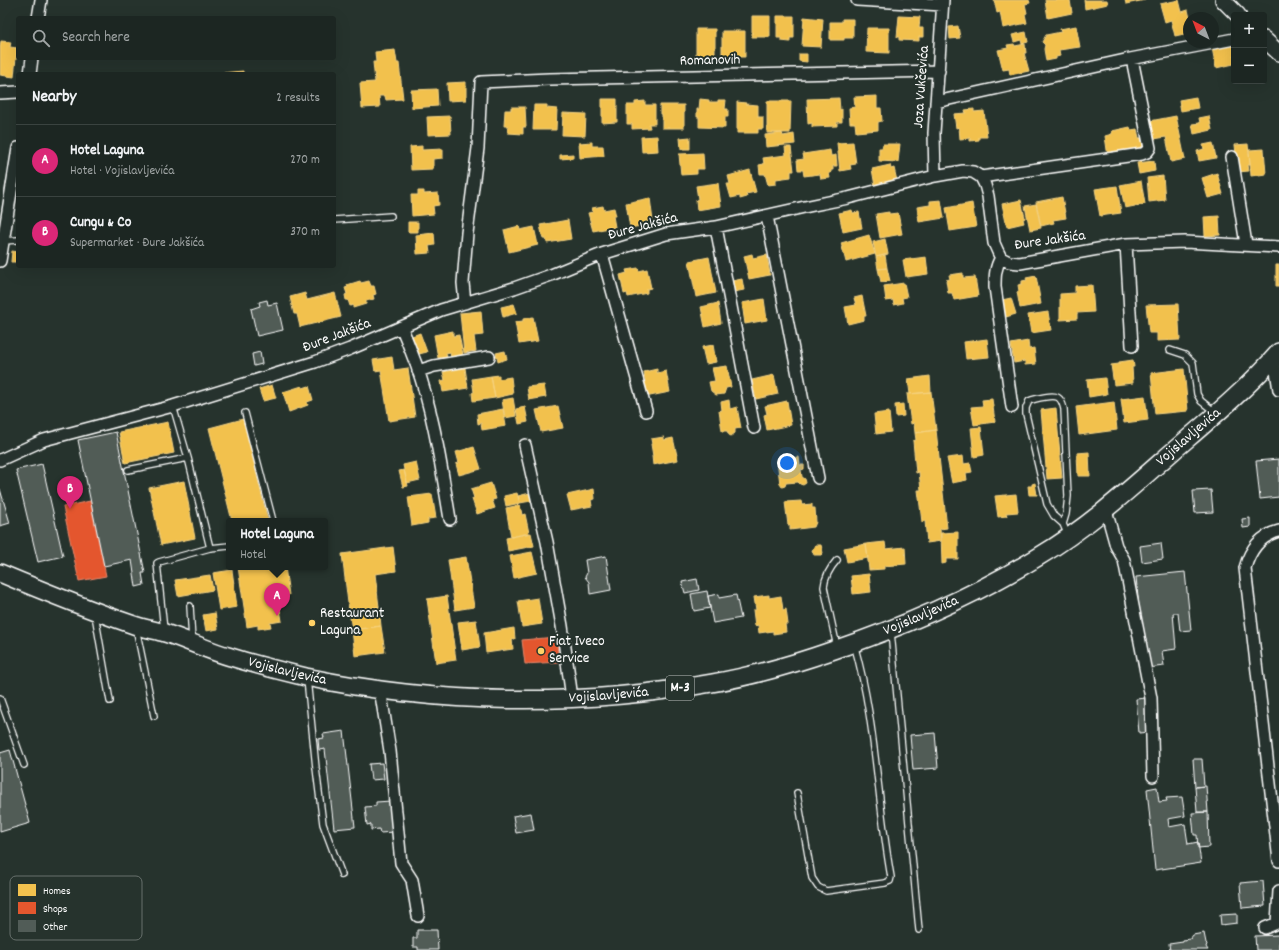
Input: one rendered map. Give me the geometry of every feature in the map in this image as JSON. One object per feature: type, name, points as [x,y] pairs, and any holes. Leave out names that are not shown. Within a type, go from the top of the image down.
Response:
[{"type":"main road","name":"Vojislavljevića","points":[[0,573],[135,626],[165,633],[230,657],[307,677],[380,689],[432,696],[485,700],[572,698],[646,692],[712,683],[800,662],[854,644],[913,621],[983,588],[1039,556],[1066,530],[1106,510],[1217,414],[1276,355]]},
{"type":"street","points":[[38,16],[41,0]]},
{"type":"street","points":[[857,0],[943,2]]},
{"type":"street","points":[[1223,0],[1235,12]]},
{"type":"street","name":"Joza Vukčevića","points":[[934,176],[933,148],[943,2]]},
{"type":"street","points":[[936,102],[1132,59],[1231,40]]},
{"type":"street","points":[[1267,43],[1279,53]]},
{"type":"street","points":[[981,177],[1142,154],[1147,152],[1150,148],[1132,59]]},
{"type":"street","points":[[30,72],[32,60]]},
{"type":"street","name":"Romanovih","points":[[465,303],[463,283],[467,233],[478,148],[481,82],[549,79],[939,72]]},
{"type":"street","points":[[0,93],[16,92]]},
{"type":"street","points":[[1232,157],[1246,244]]},
{"type":"street","points":[[0,262],[2,241],[16,160]]},
{"type":"street","name":"Đure Jakšića","points":[[0,460],[44,440],[173,406],[315,362],[350,349],[441,310],[551,275],[602,254],[666,234],[716,227],[848,198],[934,176],[963,171],[973,172],[981,177],[988,196],[994,242],[1001,258],[1009,262],[1020,263],[1126,244],[1185,242],[1246,244],[1279,247]]},
{"type":"street","points":[[767,216],[818,478]]},
{"type":"street","points":[[716,227],[754,428]]},
{"type":"street","points":[[1126,244],[1132,346]]},
{"type":"street","points":[[602,254],[646,411]]},
{"type":"street","points":[[1001,258],[997,263],[995,287],[1012,407]]},
{"type":"street","points":[[401,327],[426,391],[436,433],[450,519]]},
{"type":"street","points":[[1276,355],[1279,390]]},
{"type":"street","points":[[418,371],[434,366],[490,357]]},
{"type":"street","points":[[525,445],[547,542],[562,626],[572,698]]},
{"type":"street","points":[[1106,510],[1116,546],[1124,560],[1151,698],[1153,776]]},
{"type":"street","points":[[1279,530],[1268,534],[1256,545],[1248,557],[1245,568],[1279,861]]},
{"type":"street","points":[[380,689],[390,751],[402,863],[412,880],[418,916]]},
{"type":"street","points":[[1265,928],[1277,923],[1279,891]]},
{"type":"lane","points":[[336,220],[390,216]]},
{"type":"lane","points":[[2,241],[16,240]]},
{"type":"lane","points":[[1170,350],[1185,355],[1193,363],[1197,394],[1201,401],[1217,414]]},
{"type":"lane","points":[[1054,395],[1062,402],[1064,409],[1068,496],[1066,530],[1054,516],[1047,504],[1026,414],[1026,408],[1029,402],[1034,399],[1054,395]]},
{"type":"lane","points":[[173,406],[188,458],[210,548]]},
{"type":"lane","points":[[245,413],[271,518]]},
{"type":"lane","points":[[128,470],[188,458]]},
{"type":"lane","points":[[165,633],[157,563],[210,548],[226,546]]},
{"type":"lane","points":[[837,560],[825,579],[824,587],[837,649]]},
{"type":"lane","points":[[190,606],[192,643]]},
{"type":"lane","points":[[94,610],[110,701]]},
{"type":"lane","points":[[135,626],[154,716]]},
{"type":"lane","points":[[891,629],[920,930]]},
{"type":"lane","points":[[797,793],[812,878],[818,887],[826,891],[885,883],[890,881],[891,877],[886,854],[870,717],[860,665],[854,644]]},
{"type":"lane","points":[[307,677],[323,824],[342,874]]},
{"type":"lane","points":[[0,698],[24,765]]},
{"type":"building: Homes","points":[[994,0],[1029,0],[1030,3],[1025,4],[1027,23],[1003,28],[1000,12],[997,13]]},
{"type":"building: Homes","points":[[1045,0],[1070,0],[1072,13],[1048,18]]},
{"type":"building: Homes","points":[[1084,0],[1107,0],[1108,4],[1085,9]]},
{"type":"building: Homes","points":[[1125,0],[1145,0],[1126,4]]},
{"type":"building: Homes","points":[[1179,0],[1182,12],[1188,10],[1188,12],[1183,12],[1183,34],[1175,36],[1171,20],[1165,22],[1160,4]]},
{"type":"building: Homes","points":[[752,16],[770,16],[770,37],[752,37]]},
{"type":"building: Homes","points":[[777,16],[794,16],[794,38],[790,38],[790,42],[781,41],[781,38],[777,38]]},
{"type":"building: Homes","points":[[899,16],[920,17],[919,28],[923,28],[923,37],[919,37],[919,41],[899,40],[899,37],[897,37]]},
{"type":"building: Homes","points":[[804,17],[823,19],[821,47],[802,46]]},
{"type":"building: Homes","points":[[842,19],[853,19],[853,38],[844,38],[844,40],[830,40],[830,22],[842,22]]},
{"type":"building: Homes","points":[[958,26],[960,38],[950,39],[949,27]]},
{"type":"building: Homes","points":[[1076,26],[1080,47],[1059,50],[1060,56],[1056,57],[1056,59],[1046,61],[1044,49],[1045,45],[1042,42],[1046,35],[1061,32],[1060,29]]},
{"type":"building: Homes","points":[[867,28],[889,28],[889,53],[866,52]]},
{"type":"building: Homes","points":[[696,29],[715,29],[715,57],[696,57]]},
{"type":"building: Homes","points":[[722,31],[745,31],[745,57],[722,57]]},
{"type":"building: Homes","points":[[1026,32],[1028,42],[1022,44],[1021,40],[1014,42],[1012,35]]},
{"type":"building: Homes","points":[[1,41],[11,42],[10,47],[16,48],[14,77],[0,75]]},
{"type":"building: Homes","points":[[1014,44],[1015,46],[1025,44],[1026,53],[1024,53],[1029,71],[1010,75],[1009,69],[1003,70],[998,50],[1008,48],[1007,45]]},
{"type":"building: Homes","points":[[1231,44],[1231,65],[1216,68],[1212,48],[1219,48],[1219,46]]},
{"type":"building: Homes","points":[[395,50],[397,63],[399,63],[403,99],[386,100],[385,96],[379,96],[380,107],[362,108],[360,83],[375,82],[373,62],[376,62],[375,52]]},
{"type":"building: Homes","points":[[799,54],[807,54],[807,62],[799,61]]},
{"type":"building: Homes","points":[[466,82],[466,100],[448,101],[447,83]]},
{"type":"building: Homes","points":[[437,89],[438,106],[412,108],[411,90]]},
{"type":"building: Homes","points":[[877,96],[877,108],[881,108],[882,121],[878,122],[878,130],[856,132],[855,123],[850,123],[849,108],[855,107],[854,97]]},
{"type":"building: Homes","points":[[1196,97],[1198,108],[1181,111],[1179,100]]},
{"type":"building: Homes","points":[[839,98],[840,110],[842,109],[842,122],[837,122],[837,126],[812,127],[812,123],[808,124],[807,99]]},
{"type":"building: Homes","points":[[602,99],[617,99],[617,122],[602,123]]},
{"type":"building: Homes","points":[[700,99],[709,100],[709,102],[726,100],[725,109],[728,109],[728,117],[725,117],[725,128],[699,127],[697,109],[699,109]]},
{"type":"building: Homes","points":[[645,101],[645,105],[655,105],[655,124],[649,124],[650,128],[632,129],[632,124],[627,124],[627,105],[635,105],[635,102]]},
{"type":"building: Homes","points":[[767,101],[791,101],[790,133],[767,133]]},
{"type":"building: Homes","points":[[737,102],[758,105],[758,117],[763,117],[763,129],[758,129],[758,133],[737,133]]},
{"type":"building: Homes","points":[[534,105],[547,105],[547,108],[557,109],[556,130],[533,130]]},
{"type":"building: Homes","points":[[660,105],[684,105],[684,128],[662,128],[662,114],[660,114]]},
{"type":"building: Homes","points":[[511,107],[525,107],[526,127],[523,127],[523,134],[508,133],[508,126],[504,126],[505,110],[511,110]]},
{"type":"building: Homes","points":[[974,109],[974,112],[984,111],[987,137],[979,137],[979,140],[970,141],[970,138],[960,139],[959,127],[956,128],[954,114],[966,113],[965,110]]},
{"type":"building: Homes","points":[[563,113],[586,114],[585,136],[562,135]]},
{"type":"building: Homes","points":[[450,116],[451,134],[428,135],[427,117]]},
{"type":"building: Homes","points":[[1176,116],[1185,159],[1171,162],[1166,137],[1154,139],[1150,121]]},
{"type":"building: Homes","points":[[1209,116],[1212,130],[1194,134],[1192,124],[1200,123],[1199,118]]},
{"type":"building: Homes","points":[[1130,127],[1131,130],[1137,129],[1144,149],[1108,157],[1105,136],[1112,134],[1112,131]]},
{"type":"building: Homes","points":[[782,133],[783,136],[794,134],[795,144],[766,147],[765,135]]},
{"type":"building: Homes","points":[[657,136],[658,151],[642,152],[641,137]]},
{"type":"building: Homes","points":[[690,137],[690,149],[681,149],[680,138]]},
{"type":"building: Homes","points":[[592,142],[592,146],[603,146],[604,156],[580,158],[579,143]]},
{"type":"building: Homes","points":[[853,142],[856,164],[850,165],[851,169],[840,171],[837,143]]},
{"type":"building: Homes","points":[[1213,143],[1216,158],[1199,161],[1197,151],[1204,149],[1203,145]]},
{"type":"building: Homes","points":[[883,144],[900,144],[898,162],[879,161],[879,148],[882,148]]},
{"type":"building: Homes","points":[[1248,144],[1250,165],[1248,165],[1249,171],[1238,172],[1235,145]]},
{"type":"building: Homes","points":[[422,146],[422,150],[443,149],[443,158],[433,159],[433,169],[411,170],[410,147]]},
{"type":"building: Homes","points":[[785,147],[791,147],[794,171],[791,171],[791,177],[776,179],[776,184],[768,185],[765,174],[760,174],[759,165],[764,164],[763,158],[786,155]]},
{"type":"building: Homes","points":[[1264,149],[1266,174],[1251,176],[1249,150]]},
{"type":"building: Homes","points":[[830,150],[831,156],[836,155],[837,166],[833,166],[833,170],[829,173],[830,178],[821,179],[820,174],[804,176],[803,170],[798,170],[797,160],[804,159],[803,154]]},
{"type":"building: Homes","points":[[703,153],[704,169],[697,169],[697,174],[681,175],[679,154]]},
{"type":"building: Homes","points":[[573,154],[573,158],[560,159],[560,155]]},
{"type":"building: Homes","points":[[1154,161],[1155,171],[1139,174],[1137,163]]},
{"type":"building: Homes","points":[[890,165],[891,169],[894,168],[897,181],[875,186],[872,169]]},
{"type":"building: Homes","points":[[750,170],[756,192],[746,194],[747,197],[740,199],[740,196],[731,198],[727,184],[730,184],[728,176]]},
{"type":"building: Homes","points":[[1217,173],[1223,194],[1208,198],[1202,178]]},
{"type":"building: Homes","points":[[1163,176],[1165,200],[1149,202],[1147,178]]},
{"type":"building: Homes","points":[[1141,181],[1145,204],[1125,208],[1120,185]]},
{"type":"building: Homes","points":[[718,183],[721,206],[697,210],[696,200],[698,199],[696,186]]},
{"type":"building: Homes","points":[[1117,186],[1121,213],[1100,216],[1095,189]]},
{"type":"building: Homes","points":[[418,191],[424,191],[424,194],[438,193],[439,205],[433,206],[434,214],[412,216],[411,195],[418,195]]},
{"type":"building: Homes","points":[[1062,197],[1066,218],[1053,220],[1054,223],[1041,226],[1036,202]]},
{"type":"building: Homes","points":[[650,198],[653,221],[645,222],[646,225],[630,228],[626,203]]},
{"type":"building: Homes","points":[[941,200],[944,218],[919,222],[917,207],[930,205],[930,201]]},
{"type":"building: Homes","points":[[1021,200],[1025,218],[1023,219],[1024,223],[1007,227],[1002,204]]},
{"type":"building: Homes","points":[[972,203],[976,227],[950,231],[946,208]]},
{"type":"building: Homes","points":[[1036,204],[1041,228],[1030,230],[1025,206]]},
{"type":"building: Homes","points":[[603,206],[604,210],[614,208],[616,216],[613,216],[615,227],[593,231],[588,213],[593,212],[592,208]]},
{"type":"building: Homes","points":[[852,210],[853,213],[859,212],[862,228],[843,232],[839,213]]},
{"type":"building: Homes","points":[[889,212],[889,214],[898,213],[902,234],[880,238],[876,214]]},
{"type":"building: Homes","points":[[1219,216],[1220,235],[1205,236],[1204,217]]},
{"type":"building: Homes","points":[[568,220],[571,239],[547,243],[546,239],[543,239],[540,225]]},
{"type":"building: Homes","points":[[408,222],[418,222],[418,232],[408,232]]},
{"type":"building: Homes","points":[[519,226],[520,230],[534,227],[538,245],[509,252],[504,230]]},
{"type":"building: Homes","points":[[434,233],[435,245],[429,246],[430,253],[417,254],[416,235]]},
{"type":"building: Homes","points":[[869,235],[875,254],[846,262],[841,243]]},
{"type":"building: Homes","points":[[885,239],[888,254],[876,257],[873,242]]},
{"type":"building: Homes","points":[[12,251],[16,252],[16,262],[11,262]]},
{"type":"building: Homes","points":[[752,254],[753,258],[767,255],[770,275],[749,279],[744,256]]},
{"type":"building: Homes","points":[[885,255],[887,268],[878,269],[876,257]]},
{"type":"building: Homes","points":[[709,257],[716,293],[696,297],[689,261]]},
{"type":"building: Homes","points":[[926,257],[928,274],[906,277],[903,260]]},
{"type":"building: Homes","points":[[1276,265],[1279,265],[1279,286],[1276,286]]},
{"type":"building: Homes","points":[[638,268],[639,271],[647,269],[651,288],[647,289],[647,293],[628,297],[627,293],[624,294],[620,275],[627,273],[626,270]]},
{"type":"building: Homes","points":[[887,268],[890,281],[881,282],[878,269]]},
{"type":"building: Homes","points":[[963,273],[963,278],[975,277],[978,296],[954,300],[952,293],[948,293],[946,280],[950,279],[949,275]]},
{"type":"building: Homes","points":[[1036,276],[1041,304],[1020,308],[1017,292],[1019,291],[1018,285],[1022,284],[1022,281],[1027,280],[1026,278]]},
{"type":"building: Homes","points":[[742,279],[744,290],[734,292],[732,281]]},
{"type":"building: Homes","points":[[360,281],[361,283],[369,281],[371,286],[374,286],[376,294],[373,295],[374,299],[366,301],[366,304],[353,308],[353,305],[350,306],[348,300],[346,300],[345,295],[347,294],[345,288],[348,287],[347,285]]},
{"type":"building: Homes","points":[[904,283],[907,297],[902,298],[903,303],[894,305],[893,300],[886,301],[884,286]]},
{"type":"building: Homes","points":[[1092,285],[1094,312],[1077,313],[1077,319],[1060,320],[1060,294],[1075,293],[1075,286]]},
{"type":"building: Homes","points":[[305,293],[307,300],[335,293],[341,317],[300,327],[297,314],[294,314],[290,297]]},
{"type":"building: Homes","points":[[862,296],[866,316],[864,316],[864,320],[848,324],[845,307],[856,305],[854,298]]},
{"type":"building: Homes","points":[[1011,298],[1016,314],[1006,317],[1002,300]]},
{"type":"building: Homes","points":[[764,299],[767,320],[745,324],[742,303]]},
{"type":"building: Homes","points":[[718,303],[721,323],[705,327],[701,307]]},
{"type":"building: Homes","points":[[514,304],[517,313],[503,317],[501,307]]},
{"type":"building: Homes","points":[[1178,304],[1180,340],[1157,341],[1157,333],[1149,333],[1146,305]]},
{"type":"building: Homes","points":[[481,311],[483,335],[474,336],[476,351],[464,353],[460,313]]},
{"type":"building: Homes","points":[[1048,312],[1051,330],[1031,333],[1028,315]]},
{"type":"building: Homes","points":[[533,317],[538,341],[519,344],[515,322]]},
{"type":"building: Homes","points":[[453,331],[453,336],[459,335],[463,355],[451,358],[450,352],[446,353],[447,357],[438,358],[434,335]]},
{"type":"building: Homes","points":[[420,333],[427,352],[419,354],[412,336]]},
{"type":"building: Homes","points":[[987,339],[989,357],[966,359],[964,342]]},
{"type":"building: Homes","points":[[1028,341],[1029,349],[1034,348],[1036,364],[1025,365],[1025,361],[1014,363],[1011,344]]},
{"type":"building: Homes","points":[[713,345],[716,362],[706,364],[702,347]]},
{"type":"building: Homes","points":[[505,351],[507,359],[498,362],[496,353]]},
{"type":"building: Homes","points":[[392,357],[394,370],[408,368],[415,417],[389,421],[381,370],[375,371],[373,360]]},
{"type":"building: Homes","points":[[1133,360],[1133,383],[1114,385],[1111,365]]},
{"type":"building: Homes","points":[[727,366],[731,387],[726,388],[724,394],[716,395],[711,391],[709,382],[715,381],[712,368]]},
{"type":"building: Homes","points":[[465,368],[468,388],[443,392],[441,381],[445,380],[443,372]]},
{"type":"building: Homes","points":[[657,369],[657,373],[666,371],[670,392],[645,397],[644,388],[646,388],[644,372]]},
{"type":"building: Homes","points":[[1184,369],[1188,411],[1155,414],[1151,373]]},
{"type":"building: Homes","points":[[499,375],[499,379],[511,377],[513,394],[495,398],[491,376]]},
{"type":"building: Homes","points":[[774,375],[778,394],[756,399],[752,380]]},
{"type":"building: Homes","points":[[491,376],[495,398],[473,401],[472,393],[474,392],[472,379]]},
{"type":"building: Homes","points":[[930,376],[931,392],[910,394],[908,379]]},
{"type":"building: Homes","points":[[1105,378],[1107,394],[1089,397],[1087,380]]},
{"type":"building: Homes","points":[[272,385],[276,398],[263,401],[259,389]]},
{"type":"building: Homes","points":[[544,385],[546,397],[529,400],[527,387]]},
{"type":"building: Homes","points":[[302,386],[303,388],[309,386],[313,400],[307,402],[308,405],[289,412],[283,392]]},
{"type":"building: Homes","points":[[931,392],[936,430],[915,433],[914,423],[911,424],[907,394]]},
{"type":"building: Homes","points":[[1145,396],[1148,420],[1124,423],[1121,399]]},
{"type":"building: Homes","points":[[513,398],[516,416],[505,418],[502,400]]},
{"type":"building: Homes","points":[[992,399],[995,422],[974,425],[971,407],[983,406],[982,400]]},
{"type":"building: Homes","points":[[729,400],[730,409],[737,407],[741,428],[735,429],[735,433],[731,436],[727,431],[722,431],[719,411],[722,410],[721,402]]},
{"type":"building: Homes","points":[[787,401],[791,425],[767,430],[764,415],[767,414],[765,406]]},
{"type":"building: Homes","points":[[1114,402],[1117,430],[1079,435],[1076,407]]},
{"type":"building: Homes","points":[[903,404],[904,416],[896,417],[895,405]]},
{"type":"building: Homes","points":[[558,406],[563,428],[541,432],[536,410]]},
{"type":"building: Homes","points":[[525,407],[528,422],[519,424],[516,409]]},
{"type":"building: Homes","points":[[1056,408],[1062,478],[1047,479],[1041,410]]},
{"type":"building: Homes","points":[[503,409],[506,426],[482,430],[481,423],[478,424],[477,414]]},
{"type":"building: Homes","points":[[889,412],[891,432],[876,434],[874,414]]},
{"type":"building: Homes","points":[[243,419],[267,518],[231,518],[209,428]]},
{"type":"building: Homes","points":[[168,422],[174,453],[125,463],[119,432]]},
{"type":"building: Homes","points":[[981,427],[984,455],[974,457],[971,428]]},
{"type":"building: Homes","points":[[936,430],[947,528],[940,529],[941,541],[927,543],[925,521],[922,522],[918,490],[921,490],[919,472],[916,473],[913,441],[916,440],[915,433]]},
{"type":"building: Homes","points":[[664,437],[664,440],[673,438],[678,460],[653,465],[651,439]]},
{"type":"building: Homes","points":[[474,447],[481,469],[459,475],[456,464],[459,463],[456,452]]},
{"type":"building: Homes","points":[[1089,452],[1090,476],[1078,476],[1077,453]]},
{"type":"building: Homes","points":[[963,456],[964,464],[970,463],[972,472],[966,473],[967,480],[952,483],[947,458]]},
{"type":"building: Homes","points":[[799,457],[800,465],[804,465],[804,469],[801,470],[802,477],[805,479],[806,483],[803,485],[798,482],[786,483],[785,486],[782,487],[780,484],[777,460]]},
{"type":"building: Homes","points":[[416,462],[420,480],[407,483],[403,465]]},
{"type":"building: Homes","points":[[404,470],[408,486],[403,487],[399,471]]},
{"type":"building: Homes","points":[[184,481],[195,538],[161,545],[149,488]]},
{"type":"building: Homes","points":[[491,483],[496,499],[492,500],[495,508],[477,514],[472,499],[474,498],[471,489]]},
{"type":"building: Homes","points":[[1035,483],[1037,495],[1029,495],[1028,486],[1032,486],[1032,484]]},
{"type":"building: Homes","points":[[594,489],[595,499],[591,500],[592,506],[571,510],[567,495]]},
{"type":"building: Homes","points":[[517,493],[520,503],[506,506],[504,496]]},
{"type":"building: Homes","points":[[530,493],[531,501],[520,503],[518,496]]},
{"type":"building: Homes","points":[[432,494],[436,518],[428,519],[428,523],[412,526],[408,497]]},
{"type":"building: Homes","points":[[1016,494],[1018,512],[1006,513],[1007,516],[998,517],[995,496]]},
{"type":"building: Homes","points":[[801,501],[802,505],[812,504],[812,508],[815,508],[816,522],[814,527],[790,530],[785,502]]},
{"type":"building: Homes","points":[[520,505],[522,515],[525,514],[529,533],[511,537],[506,508]]},
{"type":"building: Homes","points":[[958,532],[958,559],[946,559],[946,563],[942,564],[941,533]]},
{"type":"building: Homes","points":[[531,533],[534,546],[508,551],[506,538]]},
{"type":"building: Homes","points":[[885,542],[886,549],[905,547],[906,564],[884,566],[884,569],[869,570],[866,544]]},
{"type":"building: Homes","points":[[866,544],[868,558],[847,562],[844,548]]},
{"type":"building: Homes","points":[[815,545],[821,545],[823,553],[821,555],[814,555],[812,550]]},
{"type":"building: Homes","points":[[393,547],[396,571],[375,574],[379,607],[349,611],[342,554]]},
{"type":"building: Homes","points":[[532,552],[537,573],[514,578],[510,556]]},
{"type":"building: Homes","points":[[466,557],[474,607],[455,610],[448,560]]},
{"type":"building: Homes","points":[[232,570],[237,607],[219,610],[213,573]]},
{"type":"building: Homes","points":[[238,570],[285,570],[289,595],[278,597],[282,621],[270,623],[271,627],[258,629],[258,625],[247,627]]},
{"type":"building: Homes","points":[[869,574],[871,592],[853,594],[851,576]]},
{"type":"building: Homes","points":[[210,575],[213,590],[178,596],[175,580]]},
{"type":"building: Homes","points":[[769,595],[769,598],[781,596],[783,610],[786,609],[788,624],[785,624],[786,632],[773,634],[773,631],[759,633],[758,625],[755,626],[753,610],[756,610],[754,597]]},
{"type":"building: Homes","points":[[447,596],[456,660],[436,663],[427,599]]},
{"type":"building: Homes","points":[[538,598],[542,624],[522,627],[518,601]]},
{"type":"building: Homes","points":[[379,607],[381,626],[352,630],[349,611]]},
{"type":"building: Homes","points":[[215,613],[218,629],[206,631],[203,615]]},
{"type":"building: Homes","points":[[476,620],[480,647],[462,650],[458,622]]},
{"type":"building: Homes","points":[[381,626],[385,652],[355,656],[352,630]]},
{"type":"building: Homes","points":[[514,628],[515,639],[512,639],[513,649],[486,653],[484,633]]},
{"type":"building: Shops","points":[[90,501],[106,576],[79,581],[63,507]]},
{"type":"building: Shops","name":"Fiat Iveco Service","points":[[556,637],[559,662],[525,664],[522,640]]},
{"type":"building: Other","points":[[267,300],[268,305],[277,303],[283,330],[257,336],[251,309],[260,306],[259,302]]},
{"type":"building: Other","points":[[260,352],[262,364],[254,366],[252,354]]},
{"type":"building: Other","points":[[116,432],[145,573],[142,573],[144,585],[136,587],[132,560],[104,566],[78,440]]},
{"type":"building: Other","points":[[1279,459],[1279,497],[1260,499],[1256,461]]},
{"type":"building: Other","points":[[42,464],[63,556],[38,562],[16,470]]},
{"type":"building: Other","points":[[0,489],[10,523],[0,526]]},
{"type":"building: Other","points":[[1211,490],[1213,512],[1195,513],[1193,491]]},
{"type":"building: Other","points":[[1250,518],[1250,527],[1243,528],[1242,519]]},
{"type":"building: Other","points":[[1161,543],[1163,559],[1142,562],[1140,546]]},
{"type":"building: Other","points":[[606,556],[611,590],[590,594],[589,582],[585,577],[587,573],[585,560]]},
{"type":"building: Other","points":[[1185,572],[1191,630],[1180,631],[1178,613],[1173,613],[1176,649],[1162,651],[1164,666],[1148,668],[1144,660],[1136,577]]},
{"type":"building: Other","points":[[697,579],[699,590],[685,593],[682,582]]},
{"type":"building: Other","points":[[707,591],[710,608],[694,611],[691,594]]},
{"type":"building: Other","points":[[719,594],[719,598],[736,595],[741,618],[713,623],[708,596]]},
{"type":"building: Other","points":[[1146,698],[1149,732],[1139,733],[1136,699]]},
{"type":"building: Other","points":[[344,731],[355,827],[334,829],[325,749],[319,750],[318,739],[324,738],[323,734]]},
{"type":"building: Other","points":[[935,733],[938,768],[913,770],[910,735]]},
{"type":"building: Other","points":[[10,750],[30,823],[0,832],[0,753]]},
{"type":"building: Other","points":[[1193,759],[1202,759],[1204,786],[1195,787]]},
{"type":"building: Other","points":[[382,763],[384,779],[371,780],[369,764]]},
{"type":"building: Other","points":[[1206,786],[1208,812],[1197,812],[1195,787]]},
{"type":"building: Other","points":[[1157,787],[1159,802],[1167,801],[1166,798],[1182,797],[1185,816],[1168,819],[1169,827],[1185,824],[1188,844],[1198,842],[1201,863],[1155,870],[1147,789]]},
{"type":"building: Other","points":[[391,801],[394,832],[380,833],[379,829],[371,830],[371,824],[367,825],[365,807],[376,806],[376,802]]},
{"type":"building: Other","points":[[1208,812],[1209,847],[1198,848],[1197,835],[1194,835],[1192,813]]},
{"type":"building: Other","points":[[531,813],[534,830],[516,833],[513,816]]},
{"type":"building: Other","points":[[1263,881],[1265,906],[1242,908],[1240,883]]},
{"type":"building: Other","points":[[1237,914],[1237,923],[1221,925],[1220,915]]},
{"type":"building: Other","points":[[417,930],[437,930],[438,950],[418,950],[418,947],[413,947],[413,938],[417,938]]},
{"type":"building: Other","points":[[1204,933],[1207,944],[1206,947],[1208,950],[1170,950],[1169,944],[1183,942],[1183,940],[1190,939],[1193,935]]},
{"type":"building: Other","points":[[1279,935],[1279,950],[1256,950],[1255,936]]},
{"type":"place","name":"Cungu & Co","points":[[70,509]]},
{"type":"place","name":"Hotel Laguna","points":[[277,616]]},
{"type":"place","name":"Restaurant Laguna","points":[[312,623]]},
{"type":"place","name":"Fiat Iveco Service","points":[[541,651]]}]
